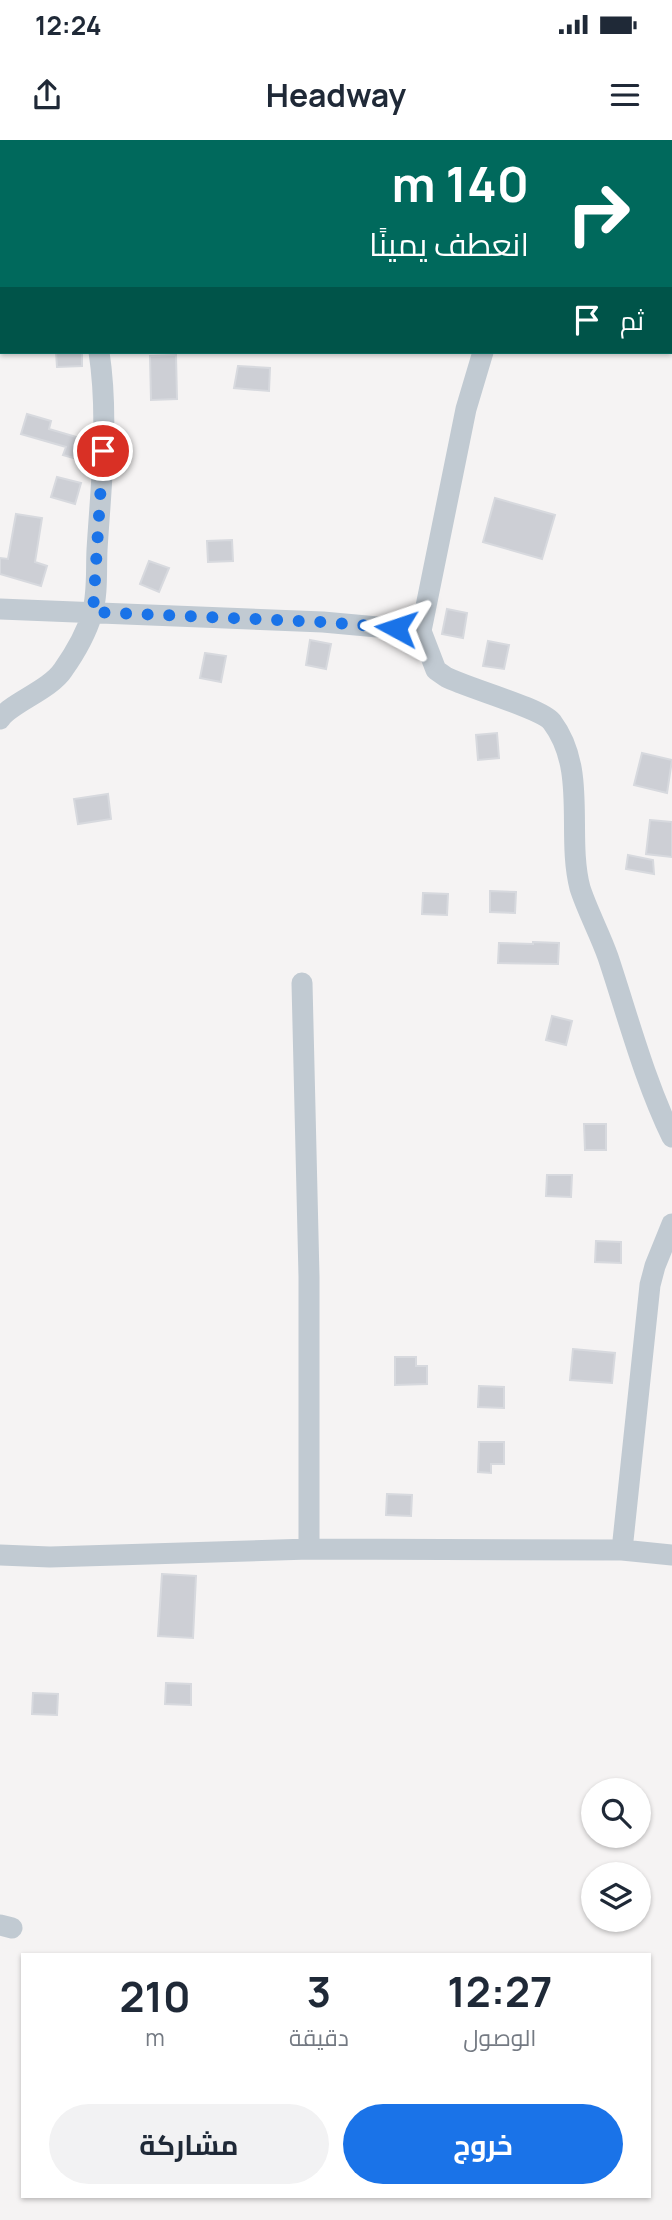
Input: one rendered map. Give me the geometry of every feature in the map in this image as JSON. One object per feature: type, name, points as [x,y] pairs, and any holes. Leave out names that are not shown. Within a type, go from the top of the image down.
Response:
[{"type":"street","points":[[0,719],[60,674],[79,645],[93,612],[103,451],[99,354]]},
{"type":"street","points":[[482,354],[466,409],[421,631],[436,670],[446,677],[535,710],[551,719],[564,741],[573,776],[580,888],[599,930],[654,1099],[672,1137]]},
{"type":"street","points":[[0,609],[323,622],[421,631]]},
{"type":"street","points":[[302,983],[309,1277],[309,1549]]},
{"type":"street","points":[[622,1550],[650,1285],[672,1224]]},
{"type":"street","points":[[0,1555],[309,1549],[622,1550],[672,1555]]},
{"type":"building","points":[[56,354],[82,354],[82,366],[57,367]]},
{"type":"building","points":[[176,355],[177,399],[151,400],[150,356]]},
{"type":"building","points":[[238,366],[270,368],[269,391],[234,388]]},
{"type":"building","points":[[27,414],[51,421],[49,429],[90,441],[88,462],[63,455],[66,447],[21,434]]},
{"type":"building","points":[[57,477],[81,483],[75,504],[51,497]]},
{"type":"building","points":[[495,498],[555,515],[542,559],[483,542]]},
{"type":"building","points":[[16,514],[42,518],[35,562],[47,566],[41,586],[0,574],[0,558],[8,559]]},
{"type":"building","points":[[232,540],[233,561],[208,562],[207,541]]},
{"type":"building","points":[[149,561],[169,568],[159,592],[140,584]]},
{"type":"building","points":[[447,609],[467,613],[463,638],[442,634]]},
{"type":"building","points":[[310,640],[331,644],[326,669],[306,665]]},
{"type":"building","points":[[488,641],[509,645],[504,669],[483,666]]},
{"type":"building","points":[[205,653],[226,656],[221,682],[200,678]]},
{"type":"building","points":[[497,733],[499,758],[478,760],[476,735]]},
{"type":"building","points":[[642,753],[672,760],[667,793],[634,785]]},
{"type":"building","points":[[108,794],[111,819],[78,824],[74,799]]},
{"type":"building","points":[[650,820],[672,822],[672,857],[646,854]]},
{"type":"building","points":[[628,855],[653,860],[654,874],[626,869]]},
{"type":"building","points":[[490,891],[516,892],[515,913],[490,912]]},
{"type":"building","points":[[423,893],[448,894],[447,915],[422,914]]},
{"type":"building","points":[[499,943],[559,943],[558,964],[498,963]]},
{"type":"building","points":[[552,1016],[572,1021],[566,1045],[546,1040]]},
{"type":"building","points":[[584,1124],[606,1124],[606,1150],[585,1150]]},
{"type":"building","points":[[547,1175],[572,1175],[571,1197],[546,1196]]},
{"type":"building","points":[[596,1241],[621,1242],[621,1263],[595,1262]]},
{"type":"building","points":[[573,1349],[615,1353],[612,1383],[570,1380]]},
{"type":"building","points":[[395,1357],[416,1357],[416,1366],[427,1366],[427,1384],[395,1385]]},
{"type":"building","points":[[479,1386],[504,1387],[504,1408],[478,1407]]},
{"type":"building","points":[[479,1442],[504,1442],[504,1464],[491,1464],[491,1473],[478,1472]]},
{"type":"building","points":[[387,1494],[412,1495],[411,1516],[386,1515]]},
{"type":"building","points":[[162,1574],[196,1576],[193,1638],[158,1636]]},
{"type":"building","points":[[166,1683],[191,1684],[191,1705],[165,1704]]},
{"type":"building","points":[[33,1693],[58,1694],[57,1715],[32,1714]]},
{"type":"route","points":[[103,451],[93,612],[323,622],[396,628]]}]
